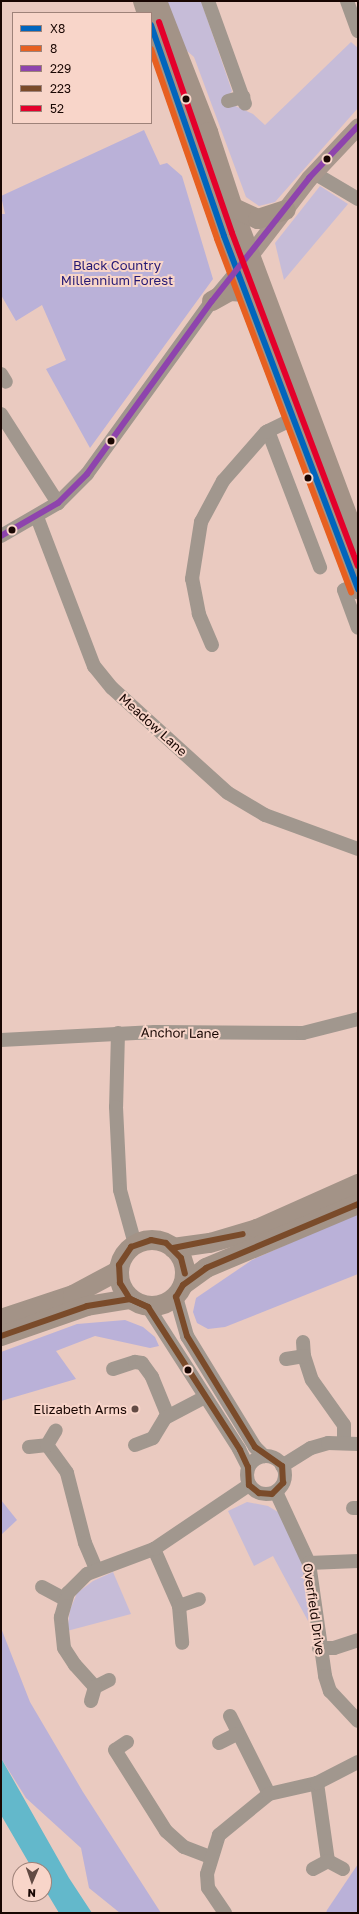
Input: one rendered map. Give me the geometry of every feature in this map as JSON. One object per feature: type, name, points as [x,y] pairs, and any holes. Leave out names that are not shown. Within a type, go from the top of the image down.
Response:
[{"type":"highway","points":[[143,1],[147,12]]},
{"type":"highway","points":[[157,1],[358,544]]},
{"type":"highway","points":[[152,28],[237,271],[295,418],[358,586]]},
{"type":"highway","points":[[234,208],[258,219],[286,210]]},
{"type":"highway","points":[[212,301],[230,291],[246,292]]},
{"type":"highway","points":[[139,1303],[121,1288],[118,1271],[124,1255],[135,1244],[155,1240],[173,1248],[210,1243],[257,1229],[358,1184]]},
{"type":"highway","points":[[1,1336],[87,1306],[139,1303],[163,1305],[206,1268],[358,1204]]},
{"type":"highway","points":[[173,1248],[185,1267],[180,1291]]},
{"type":"highway","points":[[1,1319],[73,1295],[118,1271]]},
{"type":"main road","points":[[237,271],[314,173],[358,126]]},
{"type":"street","points":[[208,1],[244,101],[228,102]]},
{"type":"street","points":[[347,1],[357,25]]},
{"type":"street","points":[[314,173],[358,199]]},
{"type":"street","points":[[1,536],[37,517],[58,503],[101,458],[212,301],[237,271]]},
{"type":"street","points":[[1,414],[58,503]]},
{"type":"street","points":[[212,645],[199,614],[192,579],[201,522],[223,481],[268,431],[295,418]]},
{"type":"street","points":[[268,431],[320,567]]},
{"type":"street","name":"Meadow Lane","points":[[37,517],[94,666],[112,688],[228,793],[266,815],[358,849]]},
{"type":"street","points":[[358,586],[344,590],[358,628]]},
{"type":"street","name":"Anchor Lane","points":[[1,1040],[118,1033],[303,1033],[358,1019]]},
{"type":"street","points":[[118,1033],[116,1107],[120,1190],[135,1244]]},
{"type":"street","points":[[139,1303],[205,1397],[248,1467],[249,1485],[259,1493],[276,1492],[284,1479],[282,1466],[276,1459],[264,1456],[255,1447],[187,1336],[180,1291]]},
{"type":"street","points":[[286,1359],[303,1349],[312,1380],[344,1425],[344,1443]]},
{"type":"street","points":[[113,1369],[135,1362],[142,1363],[152,1377],[168,1416]]},
{"type":"street","points":[[135,1445],[153,1438],[168,1416],[205,1397]]},
{"type":"street","points":[[47,1445],[56,1430]]},
{"type":"street","points":[[282,1466],[311,1448],[344,1443],[358,1444]]},
{"type":"street","points":[[28,1447],[47,1445]]},
{"type":"street","points":[[47,1445],[67,1473],[85,1543],[96,1569]]},
{"type":"street","points":[[248,1467],[256,1459],[264,1456]]},
{"type":"street","points":[[95,1687],[74,1665],[64,1648],[60,1626],[65,1599],[79,1581],[96,1569],[135,1558],[154,1549],[249,1485]]},
{"type":"street","name":"Overfield Drive","points":[[276,1492],[309,1563],[319,1648],[330,1691],[358,1721]]},
{"type":"street","points":[[154,1549],[179,1606],[182,1644]]},
{"type":"street","points":[[309,1563],[358,1561]]},
{"type":"street","points":[[42,1588],[65,1599]]},
{"type":"street","points":[[179,1606],[199,1599]]},
{"type":"street","points":[[319,1648],[334,1648],[358,1640]]},
{"type":"street","points":[[95,1687],[109,1680]]},
{"type":"street","points":[[92,1701],[95,1687]]},
{"type":"street","points":[[230,1716],[237,1734],[269,1794]]},
{"type":"street","points":[[219,1743],[237,1734]]},
{"type":"street","points":[[127,1742],[115,1750],[166,1831],[184,1847],[210,1857]]},
{"type":"street","points":[[225,1913],[208,1888],[206,1874],[210,1857],[219,1835],[269,1794],[317,1783],[358,1762]]},
{"type":"street","points":[[317,1783],[328,1860]]},
{"type":"street","points":[[328,1860],[343,1869]]},
{"type":"street","points":[[312,1869],[328,1860]]},
{"type":"shaded area","points":[[164,1],[201,1],[232,91],[228,96],[231,104],[253,114],[265,125],[351,42],[358,48],[358,108],[275,202],[259,206],[246,197],[194,57],[179,44]]},
{"type":"shaded area","points":[[320,186],[348,204],[284,280],[275,243]]},
{"type":"shaded area","points":[[247,1502],[268,1506],[278,1512],[301,1556],[309,1600],[308,1621],[273,1556],[254,1566],[228,1511]]},
{"type":"shaded area","points":[[113,1572],[131,1614],[67,1631],[70,1610],[77,1593],[93,1581]]},
{"type":"green space","name":"Black Country Millennium Forest","points":[[144,130],[160,165],[167,163],[182,176],[213,279],[90,448],[46,369],[66,360],[42,305],[16,321],[1,295],[1,214],[5,214],[1,196]]},
{"type":"green space","points":[[358,1213],[358,1274],[225,1327],[208,1329],[197,1323],[193,1312],[196,1298],[252,1260]]},
{"type":"green space","points":[[125,1320],[143,1327],[155,1337],[159,1346],[150,1348],[95,1336],[56,1351],[76,1379],[1,1401],[1,1352],[77,1324]]},
{"type":"green space","points":[[1,1500],[17,1520],[1,1535]]},
{"type":"green space","points":[[1,1628],[30,1702],[83,1792],[161,1913],[120,1913],[89,1888],[81,1848],[26,1798],[1,1758]]},
{"type":"green space","points":[[358,1864],[358,1913],[326,1913],[327,1910]]},
{"type":"water","points":[[1,1758],[69,1878],[92,1913],[59,1913],[52,1901],[52,1862],[28,1862],[1,1815]]},
{"type":"transit line","name":"52","points":[[159,22],[232,233],[358,566]]},
{"type":"transit line","name":"X8","points":[[152,28],[224,236],[358,589]]},
{"type":"transit line","name":"8","points":[[152,52],[217,239],[351,592]]},
{"type":"transit line","name":"229","points":[[1,536],[58,503],[87,474],[212,301],[309,178],[358,126]]},
{"type":"transit line","name":"223","points":[[176,1297],[183,1285],[206,1268],[358,1204]]},
{"type":"transit line","name":"223","points":[[173,1248],[243,1234]]},
{"type":"transit line","name":"223","points":[[148,1307],[130,1299],[120,1283],[119,1265],[131,1247],[151,1240],[166,1243],[181,1258],[185,1274]]},
{"type":"transit line","name":"223","points":[[148,1307],[240,1450],[248,1467],[249,1485],[259,1493],[272,1494],[283,1483],[282,1466],[255,1447],[187,1336],[176,1297]]},
{"type":"transit line","name":"223","points":[[1,1336],[87,1306],[130,1299],[148,1307]]},
{"type":"place","name":"Elizabeth Arms","points":[[135,1409]]}]
